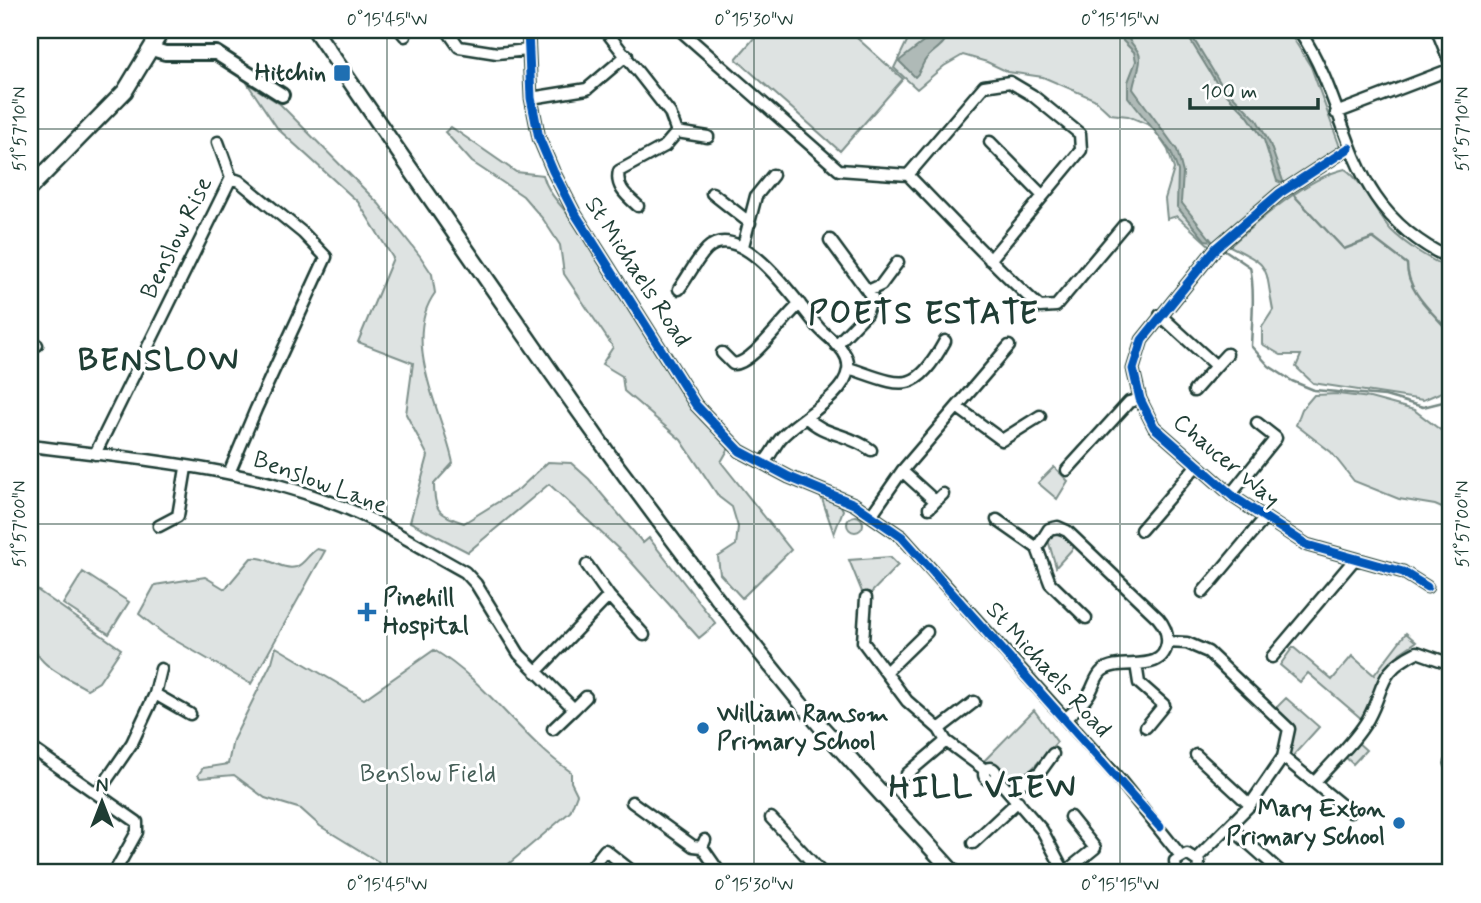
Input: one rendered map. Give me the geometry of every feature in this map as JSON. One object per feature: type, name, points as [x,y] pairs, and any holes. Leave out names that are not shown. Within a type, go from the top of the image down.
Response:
[{"type":"main road","points":[[30,188],[125,91],[162,30]]},
{"type":"street","points":[[447,30],[459,47],[497,53],[528,50]]},
{"type":"street","name":"St Michaels Road","points":[[528,30],[531,98],[540,138],[552,172],[574,212],[696,405],[740,451],[872,514],[902,537],[1066,718],[1181,856]]},
{"type":"street","points":[[605,30],[670,113],[677,132]]},
{"type":"street","points":[[681,30],[839,170],[908,176],[990,260],[1041,307],[1056,306],[1124,225]]},
{"type":"street","points":[[1298,30],[1307,42],[1349,148],[1388,213],[1422,243],[1451,259]]},
{"type":"street","points":[[1336,113],[1451,67],[1437,30]]},
{"type":"street","points":[[152,49],[165,53],[216,53],[282,95]]},
{"type":"street","points":[[531,98],[587,89],[627,55]]},
{"type":"street","points":[[908,176],[984,86],[1010,82],[1032,95],[1080,134],[1082,150],[990,260]]},
{"type":"street","points":[[677,132],[708,137]]},
{"type":"street","points":[[638,206],[623,193],[617,178],[619,171],[666,146],[677,132]]},
{"type":"street","points":[[218,142],[231,178]]},
{"type":"street","points":[[990,142],[1043,196]]},
{"type":"street","name":"Chaucer Way","points":[[1349,148],[1280,193],[1220,245],[1160,315],[1135,355],[1133,369],[1140,399],[1154,427],[1264,519],[1307,545],[1404,572],[1427,587]]},
{"type":"street","points":[[743,246],[756,195],[773,175]]},
{"type":"street","name":"Benslow Rise","points":[[96,454],[231,178],[239,181],[303,233],[326,257],[250,421],[229,473]]},
{"type":"street","points":[[712,193],[750,223]]},
{"type":"street","points":[[830,240],[872,297],[870,309],[836,345]]},
{"type":"street","points":[[680,289],[707,249],[723,243],[743,246],[781,282],[846,354],[849,368],[839,388],[782,437],[763,463]]},
{"type":"street","points":[[868,291],[881,285],[898,262]]},
{"type":"street","points":[[722,354],[733,364],[748,361],[778,324],[800,304]]},
{"type":"street","points":[[1160,315],[1216,366]]},
{"type":"street","points":[[849,368],[884,382],[900,384],[925,373],[945,341]]},
{"type":"street","points":[[872,514],[902,471],[1009,346]]},
{"type":"street","name":"Chaucer Way","points":[[1194,391],[1227,354]]},
{"type":"street","points":[[1067,470],[1129,402],[1140,399]]},
{"type":"street","points":[[957,407],[1000,445],[1040,416]]},
{"type":"street","points":[[806,417],[819,429],[849,436],[871,450]]},
{"type":"street","name":"Chaucer Way","points":[[1231,494],[1276,438],[1257,423]]},
{"type":"street","name":"Benslow Lane","points":[[30,446],[229,473],[309,496],[372,520],[465,572],[476,584],[519,654],[574,709]]},
{"type":"street","name":"Chaucer Way","points":[[1141,530],[1197,465]]},
{"type":"street","points":[[159,526],[178,516],[186,468]]},
{"type":"street","points":[[902,471],[936,501]]},
{"type":"street","name":"Chaucer Way","points":[[1203,592],[1264,519]]},
{"type":"street","points":[[997,520],[1037,548],[1049,583],[1086,618]]},
{"type":"street","points":[[1037,548],[1049,529],[1058,527],[1067,531],[1158,618],[1164,627],[1167,642],[1163,652],[1153,662],[1115,665],[1103,670],[1084,701],[1066,718]]},
{"type":"street","points":[[1272,657],[1354,560]]},
{"type":"street","points":[[587,565],[609,596],[644,635]]},
{"type":"street","points":[[536,672],[609,596]]},
{"type":"street","points":[[866,598],[863,611],[863,642],[907,701],[939,729],[946,741],[985,770],[987,779],[996,777],[1018,801],[1042,830],[1065,873],[1095,848],[1070,817]]},
{"type":"street","points":[[852,608],[863,611]]},
{"type":"street","points":[[887,671],[927,632]]},
{"type":"street","points":[[1167,642],[1188,643],[1208,652],[1289,729],[1283,757],[1250,805],[1197,858]]},
{"type":"street","points":[[1315,782],[1367,720],[1381,684],[1396,663],[1417,652],[1451,664]]},
{"type":"street","points":[[1136,664],[1139,683],[1164,705],[1146,727]]},
{"type":"street","points":[[97,794],[132,743],[155,694],[161,669]]},
{"type":"street","points":[[155,694],[190,714]]},
{"type":"street","points":[[553,729],[586,697]]},
{"type":"street","points":[[939,729],[974,702]]},
{"type":"street","points":[[907,774],[946,741]]},
{"type":"street","points":[[30,747],[138,825],[114,873]]},
{"type":"street","points":[[1008,791],[1040,772],[1053,754]]},
{"type":"street","points":[[1196,755],[1250,805]]},
{"type":"street","points":[[1283,757],[1350,812]]},
{"type":"street","points":[[973,843],[1018,801]]},
{"type":"street","points":[[632,802],[693,846],[704,844],[720,873]]},
{"type":"street","points":[[771,818],[822,873]]},
{"type":"street","points":[[1230,827],[1282,873]]},
{"type":"street","points":[[587,873],[605,850],[634,873]]},
{"type":"street","points":[[1176,873],[1174,866],[1181,856],[1187,854],[1197,858],[1200,866],[1198,873]]},
{"type":"green space","points":[[761,30],[848,30],[903,79],[840,151],[736,59]]},
{"type":"green space","points":[[902,30],[1288,30],[1311,67],[1340,147],[1335,153],[1278,189],[1211,247],[1177,216],[1167,219],[1165,199],[1174,169],[1168,150],[1152,126],[1128,116],[1110,114],[1094,99],[1043,77],[1008,72],[963,55],[944,66],[917,89],[894,68],[910,35]]},
{"type":"green space","points":[[247,83],[280,104],[379,204],[432,274],[435,293],[425,312],[423,355],[453,463],[434,484],[435,500],[440,511],[464,523],[519,489],[548,462],[571,463],[589,479],[643,543],[649,538],[716,624],[699,638],[625,555],[549,484],[468,552],[410,522],[428,456],[406,414],[413,363],[358,342],[393,258],[358,202],[278,129]]},
{"type":"green space","points":[[451,127],[516,172],[543,175],[552,194],[574,223],[667,367],[729,448],[721,462],[791,550],[742,598],[720,574],[718,557],[736,545],[738,527],[732,507],[719,497],[681,440],[624,391],[622,376],[602,364],[613,347],[564,274],[560,245],[543,219],[523,196],[472,162],[445,132]]},
{"type":"green space","points":[[1345,169],[1357,180],[1391,230],[1427,257],[1451,270],[1451,388],[1423,400],[1313,383],[1296,367],[1301,355],[1281,355],[1262,344],[1262,327],[1273,310],[1267,275],[1254,259],[1230,246],[1300,190]]},
{"type":"green space","points":[[1338,394],[1370,398],[1414,410],[1451,438],[1451,512],[1435,505],[1399,499],[1354,481],[1331,452],[1296,425],[1302,409],[1314,395]]},
{"type":"green space","points":[[1054,467],[1068,481],[1057,499],[1038,483]]},
{"type":"green space","points":[[821,496],[840,504],[843,510],[834,534]]},
{"type":"green space","points":[[855,516],[861,518],[861,530],[855,532],[849,530],[847,524],[849,518]]},
{"type":"green space","points":[[1053,534],[1062,535],[1075,546],[1056,567],[1048,540]]},
{"type":"green space","points":[[317,549],[325,551],[251,684],[164,634],[139,614],[155,585],[205,577],[225,589],[251,558],[290,568],[302,563]]},
{"type":"green space","points":[[890,557],[898,565],[870,594],[862,592],[849,560]]},
{"type":"green space","points":[[83,572],[129,602],[109,634],[63,604]]},
{"type":"green space","points":[[30,585],[121,649],[99,682],[87,689],[57,672],[41,659],[31,640],[30,616],[33,605],[30,603]]},
{"type":"green space","points":[[1406,633],[1416,642],[1400,653],[1377,683],[1363,720],[1308,673],[1300,682],[1280,665],[1293,647],[1332,680],[1352,656],[1374,675]]},
{"type":"green space","name":"Benslow Field","points":[[276,647],[364,699],[434,650],[471,678],[536,743],[571,772],[571,782],[577,794],[570,812],[498,873],[386,873],[377,861],[320,826],[301,809],[265,798],[234,775],[200,778],[198,775],[203,768],[228,764],[233,740],[272,662]]},
{"type":"green space","points":[[1286,698],[1319,727],[1290,759],[1287,756],[1293,728],[1274,710]]},
{"type":"green space","points":[[1034,710],[1057,742],[1032,769],[1008,783],[996,766],[982,763]]},
{"type":"green space","points":[[1356,741],[1366,750],[1353,764],[1343,755]]},
{"type":"shaded area","points":[[939,30],[950,30],[945,41],[927,58],[915,77],[899,61]]},
{"type":"shaded area","points":[[1121,30],[1126,30],[1140,56],[1133,89],[1177,150],[1183,173],[1181,202],[1212,241],[1205,240],[1177,207],[1178,171],[1171,152],[1128,97],[1128,82],[1136,61],[1134,52],[1123,41]]},
{"type":"shaded area","points":[[1184,30],[1188,30],[1221,84],[1257,120],[1270,144],[1284,184],[1277,181],[1264,140],[1247,115],[1219,87]]},
{"type":"waterway","points":[[1288,189],[1344,249],[1373,238],[1407,264],[1411,284],[1416,293],[1451,334]]},
{"type":"waterway","points":[[1222,248],[1250,267],[1253,296],[1251,346],[1269,366],[1292,381],[1314,390],[1385,396],[1423,407],[1451,400]]},
{"type":"railway","points":[[305,30],[542,374],[665,543],[812,729],[943,873]]},
{"type":"railway","points":[[324,30],[618,454],[734,608],[807,699],[965,873]]},
{"type":"cycle path","points":[[528,30],[531,98],[539,138],[553,171],[574,212],[696,405],[740,451],[789,477],[854,504],[902,537],[1160,827]]},
{"type":"cycle path","points":[[1349,148],[1280,193],[1216,248],[1142,340],[1133,369],[1140,399],[1154,427],[1235,498],[1307,545],[1403,572],[1427,587]]},
{"type":"place","name":"Hitchin","points":[[342,73]]},
{"type":"place","name":"Pinehill Hospital","points":[[367,612]]},
{"type":"place","name":"William Ransom Primary School","points":[[703,728]]},
{"type":"place","name":"Mary Exton Primary School","points":[[1399,823]]},
{"type":"district","name":"POETS ESTATE","points":[[924,314]]},
{"type":"district","name":"BENSLOW","points":[[159,361]]},
{"type":"district","name":"HILL VIEW","points":[[983,788]]}]
